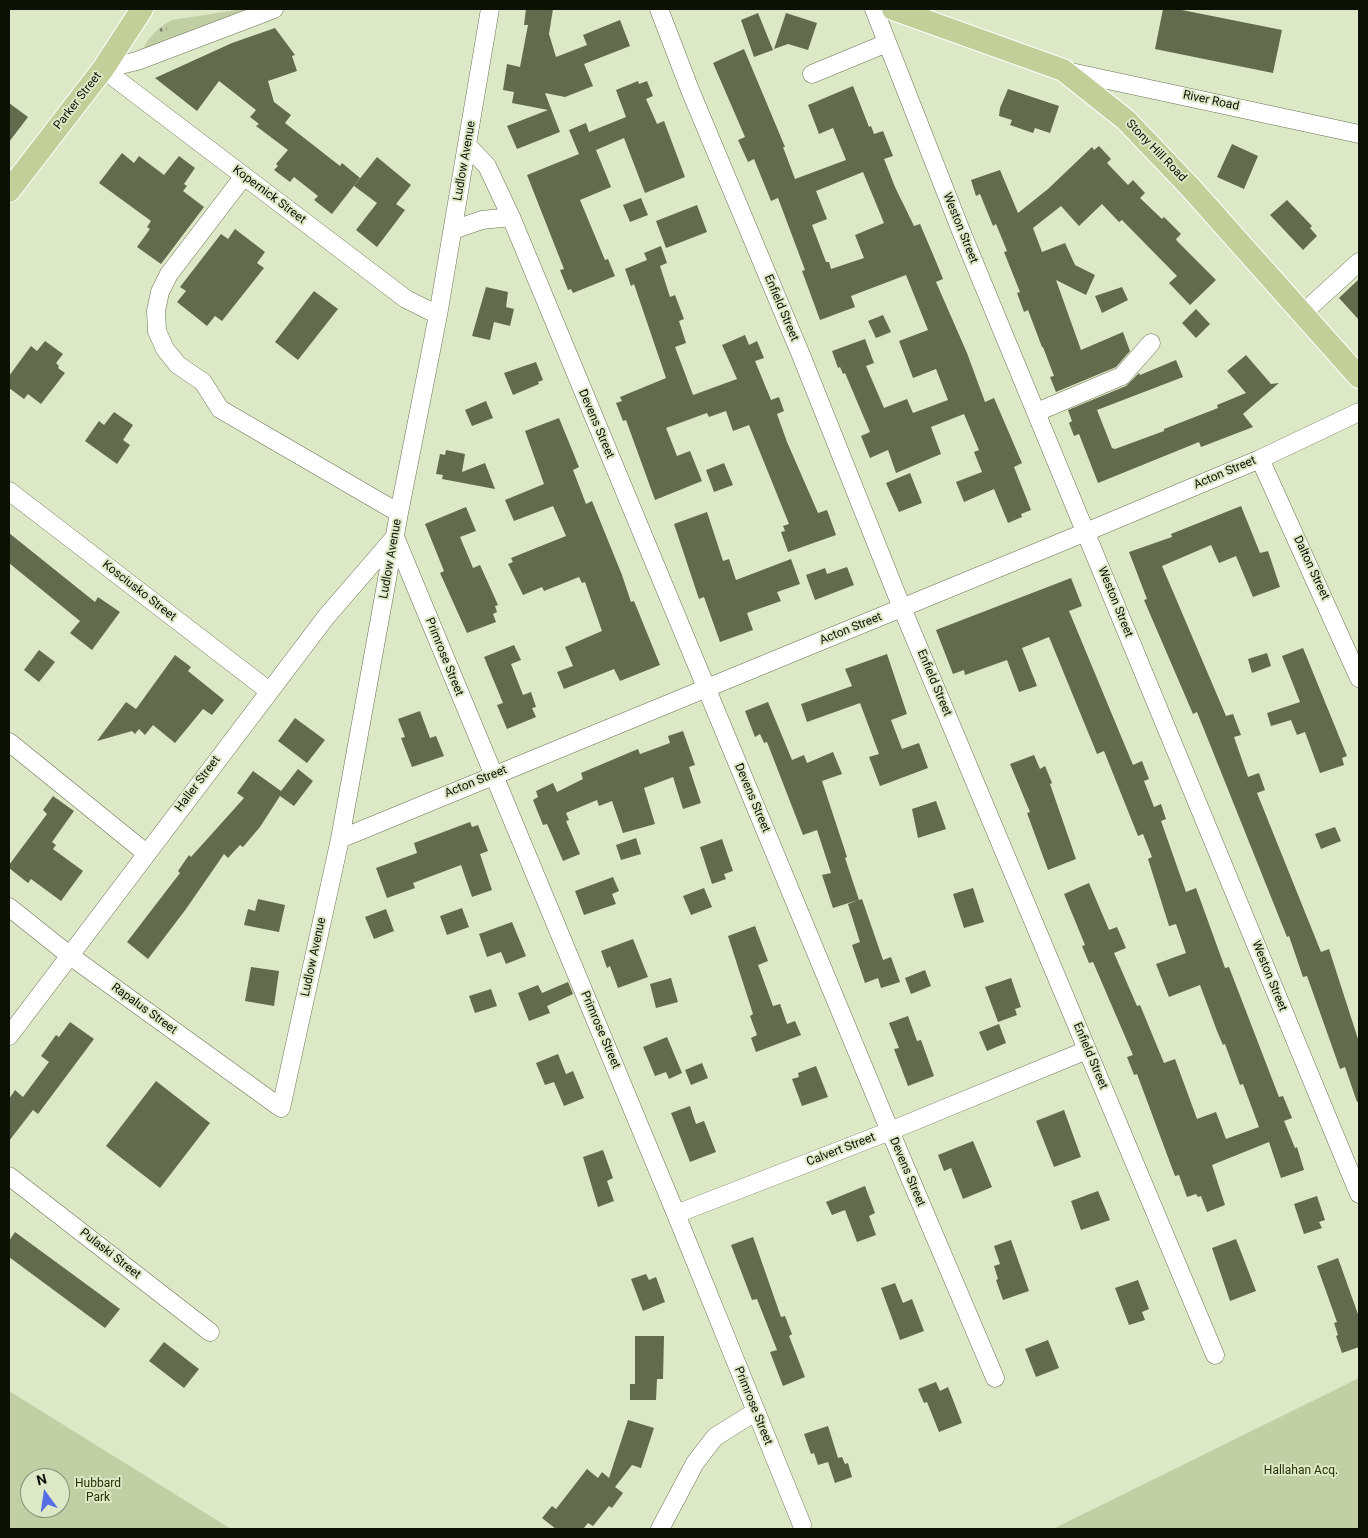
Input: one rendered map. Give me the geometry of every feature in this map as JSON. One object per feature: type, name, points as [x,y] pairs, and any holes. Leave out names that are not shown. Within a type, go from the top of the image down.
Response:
[{"type":"main road","name":"Parker Street","points":[[9,190],[103,69],[142,9]]},
{"type":"main road","name":"Stony Hill Road","points":[[893,9],[920,13],[1063,70],[1126,120],[1190,187],[1359,377]]},
{"type":"street","points":[[103,69],[137,61],[274,9]]},
{"type":"street","name":"Ludlow Avenue","points":[[281,1108],[340,838],[399,512],[438,315],[490,9]]},
{"type":"street","name":"Enfield Street","points":[[659,9],[902,608],[1214,1355]]},
{"type":"street","name":"Weston Street","points":[[874,9],[961,231],[1359,1194]]},
{"type":"street","points":[[812,74],[887,43]]},
{"type":"street","name":"Kopernick Street","points":[[103,69],[406,299],[438,315]]},
{"type":"street","name":"River Road","points":[[1063,70],[1359,134]]},
{"type":"street","name":"Devens Street","points":[[468,146],[487,166],[511,217],[994,1378]]},
{"type":"street","points":[[244,176],[164,283],[156,311],[160,340],[178,365],[203,382],[220,409],[399,512]]},
{"type":"street","points":[[453,230],[482,220],[511,217]]},
{"type":"street","points":[[1303,313],[1359,262]]},
{"type":"street","points":[[1037,412],[1122,376],[1151,343]]},
{"type":"street","name":"Acton Street","points":[[340,838],[1086,532],[1260,459],[1359,412]]},
{"type":"street","name":"Dalton Street","points":[[1260,459],[1359,678]]},
{"type":"street","name":"Kosciusko Street","points":[[9,491],[270,691]]},
{"type":"street","name":"Haller Street","points":[[9,1036],[326,617],[395,537]]},
{"type":"street","name":"Primrose Street","points":[[395,537],[676,1214],[802,1525]]},
{"type":"street","points":[[9,742],[146,853]]},
{"type":"street","name":"Rapalus Street","points":[[9,908],[69,956],[281,1108]]},
{"type":"street","name":"Calvert Street","points":[[676,1214],[890,1131],[1087,1050]]},
{"type":"street","name":"Pulaski Street","points":[[9,1176],[210,1332]]},
{"type":"street","points":[[660,1529],[695,1463],[715,1437],[755,1412]]},
{"type":"green space","points":[[243,9],[247,10],[141,52],[154,33],[172,20]]},
{"type":"green space","name":"Hallahan Acq.","points":[[1359,1378],[1359,1529],[1053,1529]]},
{"type":"green space","name":"Hubbard Park","points":[[9,1391],[231,1529],[9,1529]]},
{"type":"building","points":[[526,9],[553,9],[549,34],[556,57],[587,45],[583,35],[620,20],[630,46],[584,64],[593,86],[565,97],[545,93],[560,132],[517,149],[507,126],[548,110],[512,103],[514,92],[503,90],[507,64],[520,67],[528,25],[524,25]]},
{"type":"building","points":[[1163,9],[1177,9],[1282,30],[1273,73],[1155,49]]},
{"type":"building","points":[[758,13],[773,50],[754,57],[741,20]]},
{"type":"building","points":[[786,13],[817,23],[808,50],[788,44],[774,49]]},
{"type":"building","points":[[275,28],[295,55],[292,56],[297,71],[268,81],[274,102],[291,115],[285,123],[340,166],[342,163],[360,178],[332,214],[314,200],[318,196],[294,177],[290,182],[274,170],[278,166],[276,164],[288,150],[256,126],[259,124],[250,117],[256,110],[219,81],[197,111],[155,78],[232,43]]},
{"type":"building","points":[[744,49],[785,147],[783,147],[795,179],[846,160],[833,128],[819,134],[808,105],[853,86],[869,127],[871,126],[874,134],[883,131],[893,156],[884,159],[914,226],[920,224],[937,264],[943,279],[936,282],[967,353],[985,402],[994,398],[1022,463],[1014,467],[1031,510],[1021,514],[1022,517],[1008,523],[994,489],[964,502],[956,482],[982,472],[974,452],[979,450],[964,414],[931,427],[941,454],[896,473],[888,450],[870,458],[861,436],[870,432],[845,373],[843,374],[840,367],[838,368],[832,351],[865,339],[874,363],[866,366],[884,408],[907,399],[913,413],[948,400],[936,369],[913,378],[899,341],[928,330],[906,275],[851,296],[855,307],[820,320],[802,271],[805,270],[778,198],[771,201],[754,159],[748,162],[738,140],[745,137],[713,63]],"holes":[[[863,172],[884,223],[855,235],[864,258],[831,269],[829,262],[826,262],[812,225],[827,219],[816,191]]]},
{"type":"building","points":[[638,81],[639,84],[647,81],[653,96],[646,99],[657,124],[664,121],[685,177],[645,193],[624,138],[596,150],[611,187],[580,200],[605,260],[608,259],[615,276],[573,293],[571,289],[568,290],[560,270],[564,269],[527,175],[579,154],[569,130],[586,123],[589,132],[626,117],[616,90]]},
{"type":"building","points":[[1008,89],[1059,106],[1050,133],[1035,128],[1033,133],[1010,125],[1012,120],[999,116],[1000,108]]},
{"type":"building","points":[[9,103],[28,117],[9,142]]},
{"type":"building","points":[[1232,144],[1258,156],[1244,189],[1217,177]]},
{"type":"building","points":[[1099,146],[1111,159],[1107,163],[1128,185],[1133,180],[1145,193],[1140,198],[1162,219],[1164,217],[1181,234],[1176,239],[1177,241],[1216,280],[1190,305],[1169,283],[1177,276],[1122,220],[1119,222],[1102,204],[1079,226],[1061,206],[1033,228],[1042,252],[1065,243],[1075,265],[1095,275],[1086,295],[1056,280],[1081,350],[1123,332],[1130,351],[1116,367],[1056,392],[1050,377],[1054,376],[1043,347],[1028,310],[1024,312],[1017,293],[1020,292],[1004,252],[1007,251],[996,224],[993,226],[980,194],[976,196],[971,180],[1000,170],[1018,213],[1048,189],[1092,147],[1094,150]]},
{"type":"building","points":[[122,153],[134,163],[139,156],[164,175],[179,156],[195,168],[184,184],[187,186],[183,191],[204,207],[161,264],[137,247],[150,229],[147,227],[151,221],[99,183]]},
{"type":"building","points":[[377,157],[411,185],[396,204],[405,210],[377,247],[356,230],[377,203],[354,186]]},
{"type":"building","points":[[641,198],[648,215],[630,222],[623,205]]},
{"type":"building","points":[[1287,200],[1312,226],[1310,228],[1317,236],[1303,250],[1270,215]]},
{"type":"building","points":[[697,205],[707,232],[666,248],[656,221]]},
{"type":"building","points":[[235,229],[265,252],[257,263],[264,268],[222,321],[215,316],[207,326],[177,302],[186,291],[180,287],[221,234],[228,239]]},
{"type":"building","points":[[661,246],[667,263],[660,266],[670,297],[675,295],[684,319],[679,321],[686,343],[675,347],[693,395],[737,379],[722,345],[745,335],[749,345],[757,341],[764,358],[755,361],[771,400],[779,397],[784,411],[777,414],[787,442],[818,513],[827,510],[836,535],[788,552],[781,532],[785,531],[783,526],[789,524],[749,425],[733,431],[726,411],[709,417],[707,413],[666,428],[677,456],[690,451],[702,481],[655,500],[626,420],[623,421],[616,403],[622,401],[620,397],[666,378],[634,284],[631,286],[625,269],[647,260],[644,253]]},
{"type":"building","points":[[1359,279],[1359,320],[1339,298]]},
{"type":"building","points":[[486,287],[508,292],[506,307],[514,309],[510,326],[494,322],[490,340],[472,336]]},
{"type":"building","points":[[1122,287],[1128,300],[1102,313],[1095,296]]},
{"type":"building","points":[[314,291],[338,309],[298,360],[275,342]]},
{"type":"building","points":[[1196,309],[1210,324],[1196,338],[1182,323]]},
{"type":"building","points":[[883,315],[891,332],[876,338],[868,321]]},
{"type":"building","points":[[45,341],[63,354],[56,363],[59,366],[58,368],[65,373],[41,404],[28,394],[24,399],[9,388],[9,376],[31,346],[37,351]]},
{"type":"building","points":[[1246,355],[1271,384],[1279,383],[1243,414],[1253,427],[1201,447],[1199,442],[1098,483],[1079,434],[1074,436],[1069,423],[1072,421],[1068,410],[1126,386],[1139,373],[1140,375],[1176,360],[1183,377],[1097,410],[1112,448],[1115,449],[1218,408],[1217,405],[1246,393],[1227,371]]},
{"type":"building","points":[[536,362],[543,380],[538,382],[539,384],[513,395],[504,373]]},
{"type":"building","points":[[486,401],[493,418],[472,426],[465,410]]},
{"type":"building","points":[[114,412],[133,425],[123,440],[130,445],[117,464],[85,441],[99,421],[104,425]]},
{"type":"building","points":[[559,418],[579,467],[573,470],[586,504],[592,501],[631,602],[634,601],[660,665],[620,681],[614,669],[564,689],[557,672],[573,666],[565,647],[602,631],[585,582],[582,583],[579,577],[544,591],[542,587],[523,595],[508,564],[513,562],[511,558],[566,536],[553,506],[514,521],[505,500],[544,484],[525,431]]},
{"type":"building","points":[[446,450],[465,454],[462,472],[485,463],[495,489],[442,479],[443,475],[436,474],[440,454],[445,455]]},
{"type":"building","points":[[724,463],[733,485],[714,492],[706,470]]},
{"type":"building","points":[[910,473],[922,503],[899,512],[886,483]]},
{"type":"building","points":[[1241,506],[1260,553],[1268,551],[1280,587],[1253,597],[1236,556],[1219,563],[1211,545],[1162,566],[1226,716],[1233,714],[1241,735],[1234,737],[1248,777],[1259,773],[1265,790],[1257,793],[1321,952],[1329,949],[1359,1042],[1359,1101],[1357,1102],[1345,1067],[1340,1069],[1307,976],[1303,977],[1289,936],[1287,937],[1197,712],[1193,714],[1144,600],[1147,599],[1129,552],[1172,537],[1171,534]]},
{"type":"building","points":[[466,507],[476,531],[460,537],[473,568],[480,565],[498,605],[495,606],[497,612],[493,614],[496,622],[467,633],[440,573],[444,571],[425,524]]},
{"type":"building","points":[[707,512],[723,561],[729,559],[736,580],[791,559],[800,584],[777,592],[781,601],[747,613],[753,630],[720,642],[704,597],[699,599],[674,524]]},
{"type":"building","points":[[9,533],[95,602],[98,597],[120,612],[92,650],[70,633],[80,621],[9,563]]},
{"type":"building","points":[[847,567],[854,585],[815,600],[806,575],[825,568],[827,574]]},
{"type":"building","points":[[1071,578],[1082,606],[1069,611],[1133,765],[1142,761],[1149,779],[1144,781],[1154,807],[1161,804],[1166,819],[1161,821],[1186,892],[1196,888],[1225,968],[1229,967],[1279,1097],[1283,1096],[1292,1118],[1284,1121],[1295,1148],[1297,1147],[1304,1170],[1281,1178],[1269,1142],[1212,1165],[1225,1205],[1207,1212],[1201,1196],[1198,1197],[1196,1194],[1187,1197],[1179,1175],[1175,1176],[1137,1074],[1134,1075],[1127,1057],[1133,1055],[1093,962],[1089,963],[1082,946],[1085,945],[1064,894],[1089,883],[1109,930],[1117,927],[1126,948],[1114,953],[1137,1006],[1140,1005],[1164,1063],[1175,1059],[1197,1119],[1216,1112],[1226,1139],[1259,1127],[1243,1084],[1240,1085],[1225,1044],[1223,1045],[1217,1031],[1200,985],[1169,997],[1156,964],[1186,953],[1176,924],[1169,926],[1148,859],[1152,857],[1143,834],[1138,836],[1104,751],[1097,754],[1049,637],[1022,648],[1037,686],[1019,692],[1007,660],[965,675],[964,670],[953,674],[936,630]]},
{"type":"building","points":[[514,645],[521,660],[511,664],[523,695],[531,692],[536,707],[532,708],[536,717],[507,729],[497,705],[503,703],[484,657]]},
{"type":"building","points":[[1303,648],[1347,756],[1342,758],[1344,765],[1320,773],[1305,732],[1297,735],[1291,720],[1271,726],[1267,713],[1300,702],[1282,656]]},
{"type":"building","points":[[39,650],[55,662],[39,682],[24,670]]},
{"type":"building","points":[[1267,653],[1271,666],[1252,673],[1248,659]]},
{"type":"building","points":[[887,654],[907,714],[891,720],[902,749],[919,743],[928,768],[880,786],[869,757],[879,754],[860,703],[807,722],[801,704],[852,686],[845,669]]},
{"type":"building","points":[[175,655],[191,667],[188,671],[224,700],[212,715],[203,709],[175,743],[153,725],[145,735],[139,729],[135,734],[132,731],[97,741],[126,702],[136,709]]},
{"type":"building","points":[[768,702],[792,760],[804,755],[807,763],[833,752],[842,774],[822,781],[859,900],[862,899],[883,960],[891,957],[900,982],[881,988],[878,978],[865,983],[852,945],[860,942],[848,904],[858,900],[833,908],[822,875],[831,873],[817,830],[803,835],[767,742],[764,743],[760,734],[755,737],[745,711]]},
{"type":"building","points":[[420,711],[430,738],[436,736],[444,756],[412,767],[401,738],[405,737],[398,719]]},
{"type":"building","points":[[295,718],[325,740],[307,763],[278,741]]},
{"type":"building","points":[[683,731],[695,765],[689,767],[701,803],[683,809],[673,777],[644,788],[655,824],[623,833],[612,801],[599,806],[597,800],[566,813],[569,820],[566,821],[580,854],[563,861],[547,824],[543,825],[533,800],[538,797],[536,791],[553,783],[557,792],[583,779],[581,773],[638,749],[640,754],[670,743],[668,736]]},
{"type":"building","points":[[1034,755],[1040,769],[1045,766],[1052,783],[1050,784],[1076,859],[1048,870],[1027,813],[1030,812],[1010,764]]},
{"type":"building","points":[[298,769],[313,781],[294,806],[280,796],[260,827],[243,847],[240,845],[228,858],[224,854],[148,959],[127,942],[180,873],[178,871],[189,855],[191,857],[244,798],[237,793],[253,771],[281,791]]},
{"type":"building","points":[[53,796],[74,811],[52,842],[56,845],[53,849],[83,871],[61,901],[31,879],[28,883],[9,868],[9,865],[47,814],[43,810]]},
{"type":"building","points":[[936,801],[946,829],[918,838],[912,809]]},
{"type":"building","points":[[470,822],[472,827],[478,825],[488,851],[480,854],[492,890],[472,897],[461,865],[413,883],[415,888],[387,898],[376,868],[417,853],[414,843]]},
{"type":"building","points":[[1335,827],[1341,841],[1321,849],[1315,834]]},
{"type":"building","points":[[636,838],[641,854],[621,860],[616,845]]},
{"type":"building","points":[[722,839],[733,871],[724,874],[726,879],[712,884],[700,847]]},
{"type":"building","points":[[613,877],[619,891],[612,894],[616,904],[584,915],[575,891]]},
{"type":"building","points":[[704,888],[712,907],[691,915],[683,896]]},
{"type":"building","points":[[973,888],[984,922],[964,928],[953,894]]},
{"type":"building","points":[[258,899],[285,905],[279,932],[244,925],[248,909],[255,911]]},
{"type":"building","points":[[462,908],[469,927],[447,935],[440,916]]},
{"type":"building","points":[[386,909],[394,931],[374,939],[365,917]]},
{"type":"building","points":[[512,922],[526,956],[506,964],[501,952],[487,957],[479,934]]},
{"type":"building","points":[[755,926],[768,961],[758,965],[773,1006],[780,1004],[787,1024],[795,1021],[801,1035],[756,1052],[751,1038],[757,1035],[750,1016],[753,1014],[728,936]]},
{"type":"building","points":[[633,939],[648,977],[618,988],[610,966],[607,968],[601,951]]},
{"type":"building","points":[[251,967],[279,971],[274,1006],[245,1001]]},
{"type":"building","points":[[925,970],[931,986],[911,994],[905,978]]},
{"type":"building","points":[[671,978],[678,1002],[656,1008],[650,984]]},
{"type":"building","points":[[1011,978],[1021,1007],[1015,1009],[1017,1015],[998,1022],[985,987]]},
{"type":"building","points":[[568,982],[573,994],[547,1006],[550,1013],[529,1021],[518,993],[538,985],[542,993]]},
{"type":"building","points":[[491,989],[497,1006],[475,1013],[469,996]]},
{"type":"building","points":[[908,1016],[917,1041],[921,1040],[934,1076],[908,1086],[894,1049],[899,1048],[889,1023]]},
{"type":"building","points":[[70,1022],[94,1039],[38,1114],[33,1110],[9,1141],[9,1099],[15,1090],[23,1097],[49,1062],[41,1056],[56,1035],[59,1037]]},
{"type":"building","points":[[999,1024],[1006,1043],[987,1051],[979,1032]]},
{"type":"building","points":[[667,1037],[682,1073],[669,1079],[666,1072],[655,1076],[643,1047]]},
{"type":"building","points":[[558,1054],[566,1074],[573,1071],[584,1098],[564,1106],[554,1082],[545,1085],[536,1063]]},
{"type":"building","points":[[702,1063],[708,1078],[691,1085],[685,1070]]},
{"type":"building","points":[[816,1066],[828,1097],[802,1106],[792,1079],[799,1077],[798,1073]]},
{"type":"building","points":[[156,1081],[210,1123],[160,1188],[106,1146]]},
{"type":"building","points":[[690,1106],[696,1124],[704,1121],[716,1152],[690,1162],[671,1113]]},
{"type":"building","points":[[1064,1110],[1081,1157],[1054,1167],[1036,1121]]},
{"type":"building","points":[[973,1141],[992,1187],[963,1199],[951,1168],[944,1171],[938,1155]]},
{"type":"building","points":[[603,1150],[613,1178],[607,1181],[614,1201],[598,1207],[583,1157]]},
{"type":"building","points":[[865,1186],[875,1213],[869,1216],[876,1235],[857,1242],[845,1210],[832,1215],[826,1202]]},
{"type":"building","points":[[1098,1191],[1110,1220],[1081,1230],[1071,1201]]},
{"type":"building","points":[[1317,1196],[1325,1220],[1319,1222],[1322,1228],[1304,1234],[1294,1204]]},
{"type":"building","points":[[15,1232],[120,1309],[105,1328],[9,1257],[9,1241]]},
{"type":"building","points":[[753,1237],[781,1317],[785,1316],[792,1334],[789,1336],[805,1377],[783,1386],[770,1352],[777,1350],[757,1299],[752,1300],[731,1245]]},
{"type":"building","points":[[1236,1239],[1256,1291],[1230,1301],[1212,1248]]},
{"type":"building","points":[[1011,1240],[1029,1291],[1003,1300],[996,1280],[998,1279],[994,1266],[1000,1264],[994,1246]]},
{"type":"building","points":[[1338,1258],[1359,1317],[1359,1347],[1342,1353],[1336,1336],[1338,1335],[1334,1323],[1337,1322],[1317,1266]]},
{"type":"building","points":[[646,1274],[649,1280],[656,1277],[665,1302],[643,1311],[631,1279]]},
{"type":"building","points":[[1138,1280],[1149,1309],[1142,1312],[1145,1320],[1129,1325],[1115,1288]]},
{"type":"building","points":[[895,1283],[903,1303],[912,1299],[924,1331],[900,1340],[881,1288]]},
{"type":"building","points":[[635,1336],[664,1336],[663,1379],[657,1379],[656,1400],[630,1400],[630,1384],[635,1384]]},
{"type":"building","points":[[1048,1340],[1059,1368],[1036,1377],[1025,1349]]},
{"type":"building","points":[[164,1342],[199,1369],[184,1388],[149,1361]]},
{"type":"building","points":[[936,1382],[940,1391],[948,1387],[962,1423],[939,1432],[927,1402],[924,1403],[918,1389]]},
{"type":"building","points":[[628,1420],[654,1428],[641,1468],[632,1465],[615,1487],[623,1493],[612,1508],[609,1506],[593,1526],[588,1523],[583,1529],[556,1529],[542,1518],[552,1506],[556,1509],[587,1469],[598,1478],[602,1472],[609,1478]]},
{"type":"building","points":[[828,1426],[838,1458],[842,1457],[845,1464],[848,1463],[852,1477],[835,1483],[828,1462],[818,1465],[814,1453],[811,1454],[804,1434]]}]
